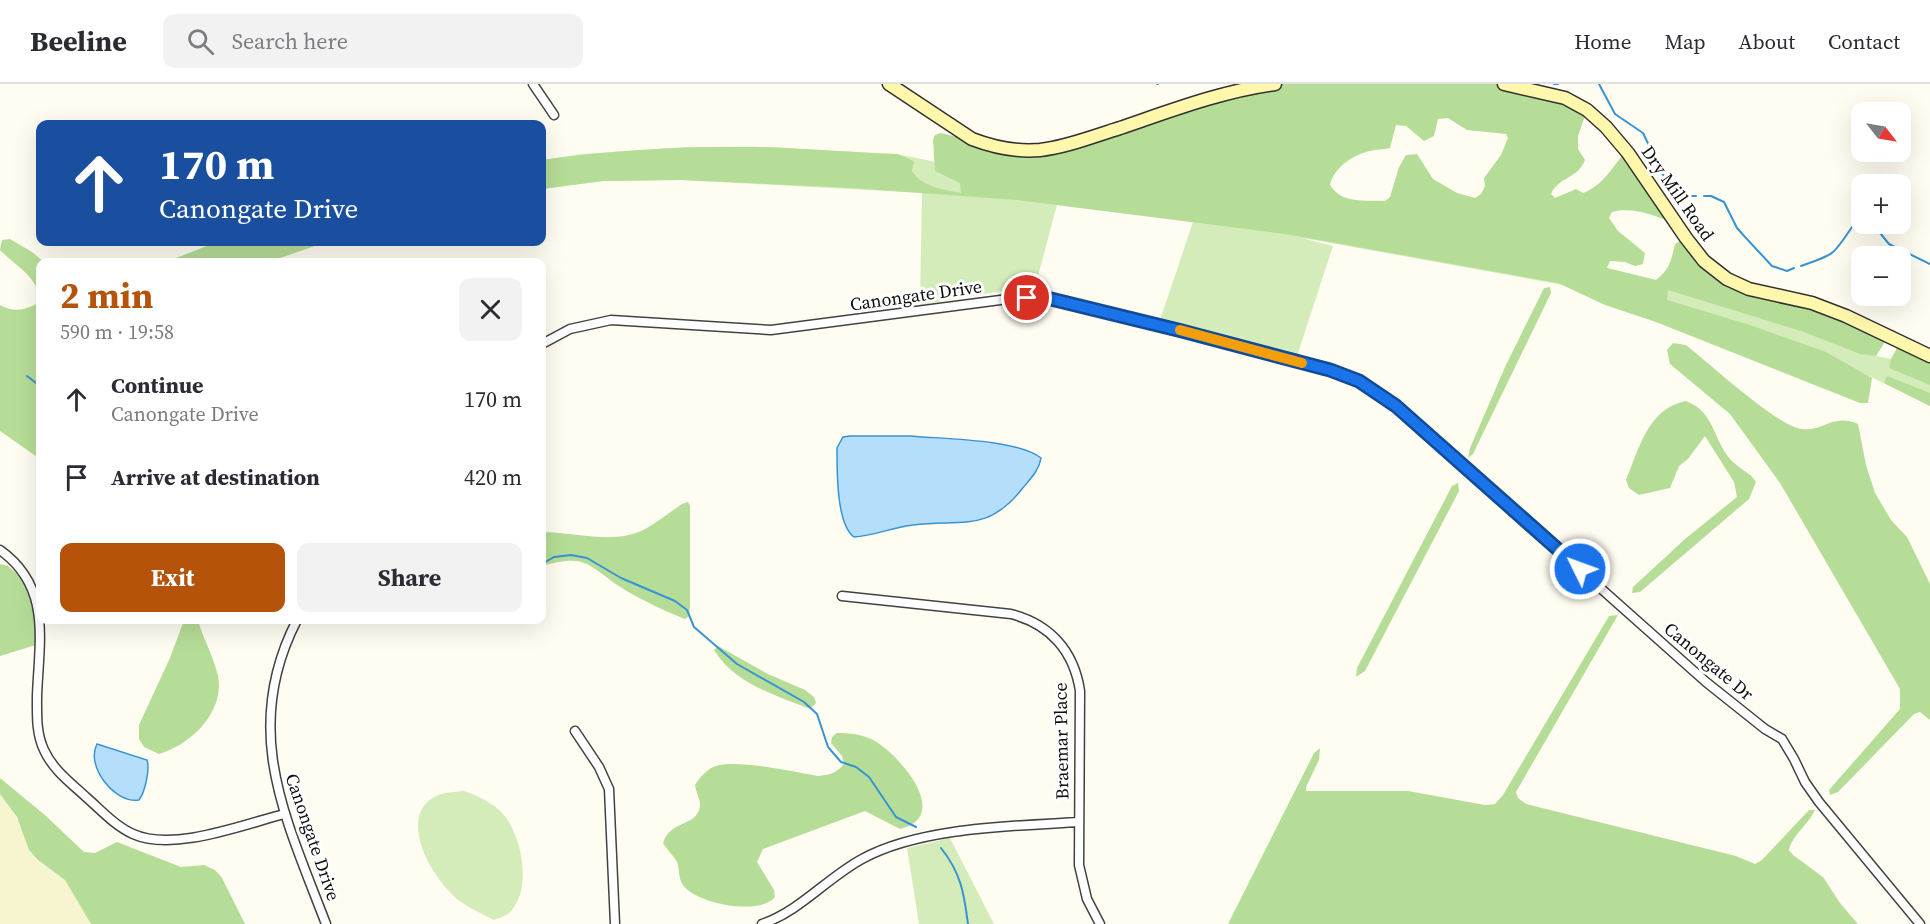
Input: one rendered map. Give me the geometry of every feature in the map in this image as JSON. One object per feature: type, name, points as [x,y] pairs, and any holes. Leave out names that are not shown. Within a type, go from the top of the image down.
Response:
[{"type":"street","points":[[533,84],[554,115]]},
{"type":"street","points":[[889,84],[972,139],[1013,149],[1040,150],[1077,142],[1194,104],[1275,84]]},
{"type":"street","name":"Dry Mill Road","points":[[1504,84],[1565,98],[1587,110],[1606,127],[1628,153],[1704,261],[1727,279],[1749,289],[1812,303],[1846,316],[1930,356]]},
{"type":"street","name":"Canongate Drive","points":[[546,342],[570,329],[611,320],[771,330],[1008,299],[1051,299],[1178,330],[1349,377],[1388,399],[1445,449]]},
{"type":"street","name":"Canongate Dr","points":[[1445,449],[1706,682],[1756,722],[1782,739],[1805,782],[1819,802],[1920,924]]},
{"type":"street","points":[[0,550],[23,571],[36,598]]},
{"type":"street","name":"Braemar Place","points":[[842,596],[1011,614],[1035,622],[1056,637],[1070,657],[1080,691],[1078,854],[1081,876],[1088,899],[1100,924]]},
{"type":"street","points":[[40,624],[37,724],[45,752],[64,777],[121,827],[148,839],[182,840],[284,814]]},
{"type":"street","name":"Canongate Drive","points":[[295,624],[278,669],[271,711],[271,754],[284,814],[326,924]]},
{"type":"street","points":[[575,731],[599,767],[609,789],[615,924]]},
{"type":"street","points":[[762,924],[788,912],[860,860],[896,845],[981,828],[1079,822]]},
{"type":"shaded area","points":[[0,794],[9,804],[38,860],[65,880],[91,924],[0,924]]},
{"type":"green space","points":[[1275,84],[1504,84],[1587,110],[1578,136],[1578,149],[1585,160],[1577,171],[1554,188],[1551,194],[1555,198],[1576,189],[1583,193],[1590,190],[1607,175],[1626,151],[1676,225],[1662,218],[1636,211],[1612,212],[1609,218],[1618,231],[1645,253],[1643,264],[1635,266],[1625,262],[1610,261],[1607,268],[1656,280],[1669,264],[1675,244],[1686,238],[1719,273],[1888,337],[1876,356],[1860,354],[1804,332],[1668,290],[1667,300],[1750,325],[1826,352],[1872,378],[1868,403],[1860,403],[1656,322],[1605,305],[1558,283],[1285,234],[1017,200],[853,188],[681,180],[603,181],[546,188],[546,160],[651,149],[760,147],[897,154],[914,161],[912,171],[921,181],[934,187],[961,193],[960,183],[935,171],[933,140],[935,135],[941,133],[985,144],[1040,150]],"holes":[[[1448,118],[1467,130],[1506,134],[1508,138],[1501,155],[1484,178],[1485,186],[1481,194],[1475,198],[1457,193],[1433,179],[1417,154],[1406,155],[1399,167],[1390,197],[1385,201],[1362,201],[1347,198],[1330,185],[1340,167],[1357,155],[1390,148],[1396,125],[1406,126],[1424,141],[1434,136],[1438,119]]]},
{"type":"green space","points":[[686,147],[763,147],[897,154],[990,173],[1390,216],[1656,280],[1876,356],[1891,359],[1910,353],[1930,363],[1930,406],[1855,369],[1640,299],[1298,237],[1333,246],[1296,359],[1160,320],[1193,222],[1057,205],[1034,291],[1001,291],[920,305],[922,193],[681,180],[603,181],[546,188],[546,159],[582,154]]},
{"type":"green space","points":[[10,239],[39,258],[36,258],[36,288],[26,273],[0,250],[2,240]]},
{"type":"green space","points":[[207,246],[315,246],[280,258],[176,258]]},
{"type":"green space","points":[[1550,287],[1551,293],[1473,454],[1468,458],[1470,448],[1505,367],[1544,288]]},
{"type":"green space","points":[[36,304],[36,456],[0,431],[0,305],[20,310]]},
{"type":"green space","points":[[1673,343],[1686,345],[1743,392],[1790,425],[1809,429],[1841,421],[1858,424],[1866,465],[1875,493],[1891,520],[1907,537],[1930,584],[1930,720],[1920,712],[1914,714],[1838,792],[1830,795],[1829,790],[1900,709],[1900,689],[1780,483],[1730,414],[1670,364],[1667,350]]},
{"type":"green space","points":[[1898,346],[1930,359],[1930,385],[1889,368]]},
{"type":"green space","points":[[1887,376],[1930,393],[1930,406],[1884,383]]},
{"type":"green space","points":[[1686,401],[1703,412],[1725,452],[1756,482],[1749,499],[1640,592],[1632,593],[1633,587],[1685,539],[1737,497],[1734,482],[1705,436],[1688,459],[1679,466],[1670,488],[1639,495],[1629,488],[1626,480],[1641,443],[1654,421],[1673,405]]},
{"type":"green space","points":[[1458,483],[1459,491],[1365,671],[1356,677],[1357,668],[1452,486]]},
{"type":"green space","points":[[688,502],[690,506],[690,607],[689,616],[685,619],[636,596],[586,564],[569,561],[546,565],[546,532],[595,537],[622,536],[647,528]]},
{"type":"green space","points":[[0,564],[8,566],[33,588],[39,644],[0,656]]},
{"type":"green space","points":[[1618,615],[1516,792],[1518,798],[1526,804],[1736,856],[1755,864],[1762,860],[1809,810],[1815,810],[1793,839],[1789,850],[1823,877],[1840,903],[1858,924],[1228,924],[1314,753],[1320,748],[1319,760],[1306,791],[1408,791],[1485,805],[1495,804],[1503,795],[1609,616]]},
{"type":"green space","points":[[183,624],[199,624],[216,669],[219,690],[211,715],[203,726],[171,750],[159,754],[144,747],[139,739],[139,725],[170,658]]},
{"type":"green space","points":[[718,646],[768,674],[805,690],[814,697],[816,703],[810,709],[744,680],[723,662],[714,650]]},
{"type":"green space","points":[[837,733],[869,738],[896,758],[916,785],[922,799],[922,812],[915,822],[900,829],[865,811],[763,849],[757,862],[774,890],[775,897],[767,903],[743,907],[728,905],[701,898],[690,892],[680,880],[677,862],[663,843],[672,830],[690,820],[699,811],[700,803],[695,785],[704,774],[716,766],[737,764],[818,776],[829,774],[839,770],[844,764],[842,756],[831,743],[832,737]]},
{"type":"green space","points":[[0,778],[46,816],[84,852],[95,853],[117,842],[181,867],[204,865],[215,870],[222,878],[245,924],[91,924],[65,880],[38,860],[29,850],[17,817],[0,794]]},
{"type":"green space","points":[[464,791],[489,802],[505,816],[514,832],[521,855],[523,880],[517,903],[508,913],[494,920],[465,905],[450,893],[430,864],[422,848],[418,831],[419,816],[426,803],[441,794]]},
{"type":"green space","points":[[950,838],[994,924],[919,924],[907,848]]},
{"type":"water","points":[[910,436],[997,443],[1030,452],[1041,458],[1034,475],[1009,503],[985,518],[960,523],[906,526],[854,537],[844,521],[839,496],[837,448],[843,437]]},
{"type":"water","points":[[97,744],[147,760],[146,781],[139,800],[130,800],[121,796],[104,782],[95,763],[94,753]]},
{"type":"waterway","points":[[1599,84],[1615,114],[1643,133],[1667,183],[1687,196],[1696,196]]},
{"type":"waterway","points":[[1704,196],[1711,196],[1724,202],[1737,228],[1772,266],[1787,271],[1794,268]]},
{"type":"waterway","points":[[1801,266],[1831,253],[1852,227],[1861,226],[1876,228],[1889,244],[1930,264]]},
{"type":"waterway","points":[[27,376],[36,383]]},
{"type":"waterway","points":[[546,562],[554,557],[571,555],[587,558],[621,578],[675,601],[687,610],[694,627],[737,664],[804,702],[817,714],[828,747],[841,762],[856,767],[869,777],[896,817],[916,827]]},
{"type":"waterway","points":[[941,848],[957,875],[968,924]]},
{"type":"slow traffic","points":[[1180,330],[1302,363]]},
{"type":"route","points":[[1027,298],[1051,299],[1178,330],[1330,370],[1359,381],[1388,399],[1580,569]]}]
